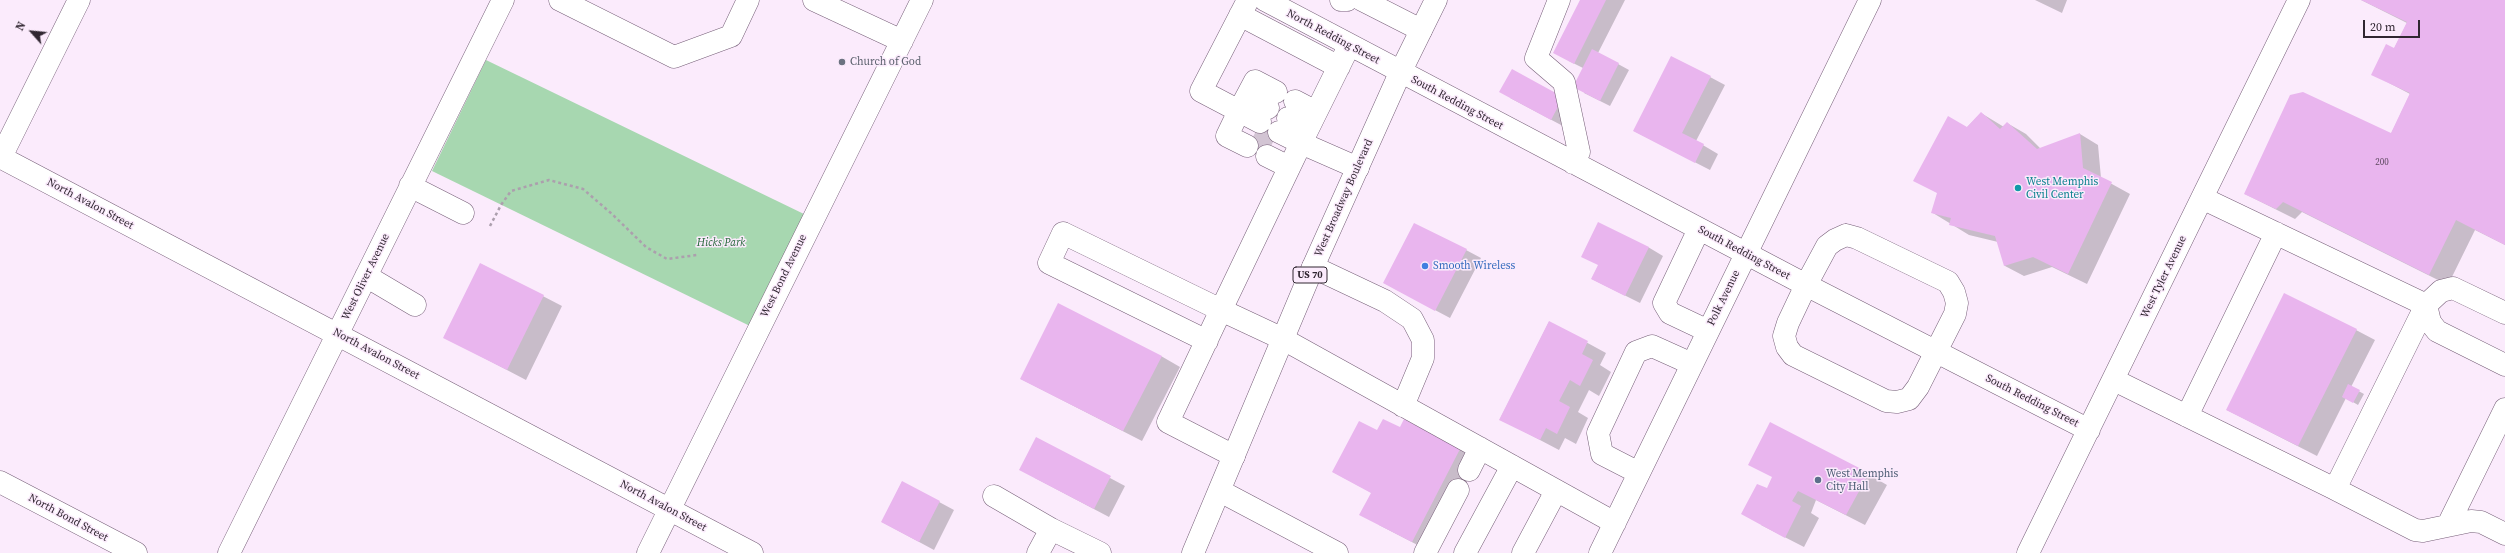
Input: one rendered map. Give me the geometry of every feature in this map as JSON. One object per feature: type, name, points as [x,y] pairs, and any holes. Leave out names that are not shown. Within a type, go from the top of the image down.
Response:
[{"type":"street","points":[[0,157],[79,0]]},
{"type":"street","name":"West Oliver Avenue","points":[[228,553],[503,0]]},
{"type":"street","points":[[560,0],[674,57],[731,36],[748,0]]},
{"type":"street","points":[[814,0],[902,41]]},
{"type":"street","name":"West Bond Avenue","points":[[648,553],[668,509],[922,0]]},
{"type":"street","name":"North Redding Street","points":[[1265,0],[1400,73]]},
{"type":"street","points":[[1341,0],[1346,0]]},
{"type":"street","points":[[1362,0],[1421,30]]},
{"type":"street","name":"West Broadway Boulevard","points":[[1193,553],[1313,267],[1400,73],[1436,0]]},
{"type":"street","points":[[1559,0],[1536,58],[1564,82],[1579,152],[1573,163]]},
{"type":"street","name":"Polk Avenue","points":[[1600,553],[1870,0]]},
{"type":"street","name":"West Tyler Avenue","points":[[2028,553],[2299,0]]},
{"type":"street","points":[[1338,67],[1244,7],[1201,91],[1358,168]]},
{"type":"street","points":[[1234,456],[1168,422],[1349,46]]},
{"type":"street","name":"South Redding Street","points":[[1400,73],[1746,253],[1806,286],[2089,430]]},
{"type":"street","points":[[1240,111],[1255,81],[1271,125],[1302,141]]},
{"type":"street","name":"North Avalon Street","points":[[0,157],[338,333],[752,553]]},
{"type":"street","points":[[410,186],[463,213]]},
{"type":"street","points":[[2202,198],[2426,305]]},
{"type":"street","points":[[1699,229],[1664,303],[1670,313],[1708,331]]},
{"type":"street","points":[[2187,416],[2276,233]]},
{"type":"street","points":[[1207,341],[1049,263],[1063,234],[1283,339],[1615,523]]},
{"type":"street","points":[[1846,235],[1857,238],[1948,282],[1957,303],[1955,314],[1914,393],[1909,399],[1897,402],[1886,401],[1793,355],[1784,336],[1788,323],[1806,286],[1827,246],[1846,235]]},
{"type":"street","points":[[1313,267],[1385,301],[1412,319],[1423,340],[1423,358],[1403,406]]},
{"type":"street","points":[[366,276],[415,305]]},
{"type":"street","points":[[2335,490],[2426,305],[2441,291],[2453,288],[2505,313]]},
{"type":"street","points":[[2426,305],[2430,322],[2437,331],[2505,365]]},
{"type":"street","points":[[1639,473],[1602,454],[1598,434],[1636,352],[1652,346],[1692,364]]},
{"type":"street","points":[[2114,380],[2415,530],[2423,531],[2471,521],[2481,522],[2505,534]]},
{"type":"street","points":[[2448,525],[2505,409]]},
{"type":"street","points":[[1469,470],[1480,448]]},
{"type":"street","points":[[1465,553],[1512,466]]},
{"type":"street","name":"North Bond Street","points":[[0,482],[136,553]]},
{"type":"street","points":[[1424,553],[1458,490]]},
{"type":"street","points":[[1220,491],[1337,553]]},
{"type":"street","points":[[1523,553],[1556,491]]},
{"type":"street","points":[[994,496],[1051,529],[1100,553]]},
{"type":"street","points":[[1038,553],[1051,529]]},
{"type":"path","points":[[490,226],[500,205],[512,191],[548,180],[583,189],[612,214],[646,247],[667,259],[696,255]]},
{"type":"green space","name":"Hicks Park","points":[[486,60],[806,215],[752,327],[432,171]]},
{"type":"building","points":[[1580,0],[1606,0],[1574,64],[1553,53]]},
{"type":"building","points":[[2361,0],[2505,0],[2505,245],[2456,220],[2429,275],[2283,202],[2276,209],[2244,194],[2290,95],[2303,92],[2391,133],[2410,93],[2371,75],[2386,44],[2394,48],[2407,22]]},
{"type":"building","points":[[1592,49],[1619,63],[1600,101],[1573,87]]},
{"type":"building","points":[[1671,56],[1711,76],[1682,133],[1704,144],[1695,163],[1633,131]]},
{"type":"building","points":[[1512,69],[1563,97],[1551,120],[1499,92]]},
{"type":"building","name":"West Memphis Civil Center","points":[[1981,112],[2000,129],[2007,122],[2037,149],[2080,133],[2083,168],[2112,182],[2068,274],[2033,257],[2004,266],[1995,236],[1949,225],[1951,218],[1931,213],[1937,193],[1913,181],[1948,116],[1967,127]]},
{"type":"building","points":[[1598,222],[1649,247],[1625,296],[1591,279],[1598,265],[1581,257]]},
{"type":"building","name":"Smooth Wireless","points":[[1414,223],[1467,249],[1435,311],[1383,283]]},
{"type":"building","points":[[480,263],[544,295],[507,370],[443,338]]},
{"type":"building","points":[[2284,293],[2357,329],[2298,446],[2226,410]]},
{"type":"building","points":[[1058,303],[1162,356],[1123,431],[1020,379]]},
{"type":"building","points":[[1549,321],[1588,341],[1582,354],[1593,360],[1580,386],[1570,380],[1559,401],[1570,407],[1557,434],[1546,428],[1540,440],[1499,420]]},
{"type":"building","points":[[2348,384],[2360,390],[2353,403],[2342,397]]},
{"type":"building","points":[[1383,419],[1400,427],[1404,419],[1460,449],[1412,542],[1359,515],[1371,493],[1332,472],[1359,421],[1377,430]]},
{"type":"building","name":"West Memphis City Hall","points":[[1770,422],[1869,473],[1846,515],[1798,491],[1792,501],[1801,506],[1785,538],[1741,514],[1757,484],[1767,488],[1772,477],[1748,465]]},
{"type":"building","points":[[1036,437],[1111,476],[1094,509],[1019,470]]},
{"type":"building","points":[[902,481],[940,501],[919,542],[881,522]]},
{"type":"tunnel","points":[[1254,135],[1272,144]]},
{"type":"place","name":"Church of God","points":[[842,62]]},
{"type":"place","name":"West Memphis Civil Center","points":[[2018,188]]},
{"type":"place","name":"Smooth Wireless","points":[[1425,266]]},
{"type":"place","name":"West Memphis City Hall","points":[[1818,480]]}]
